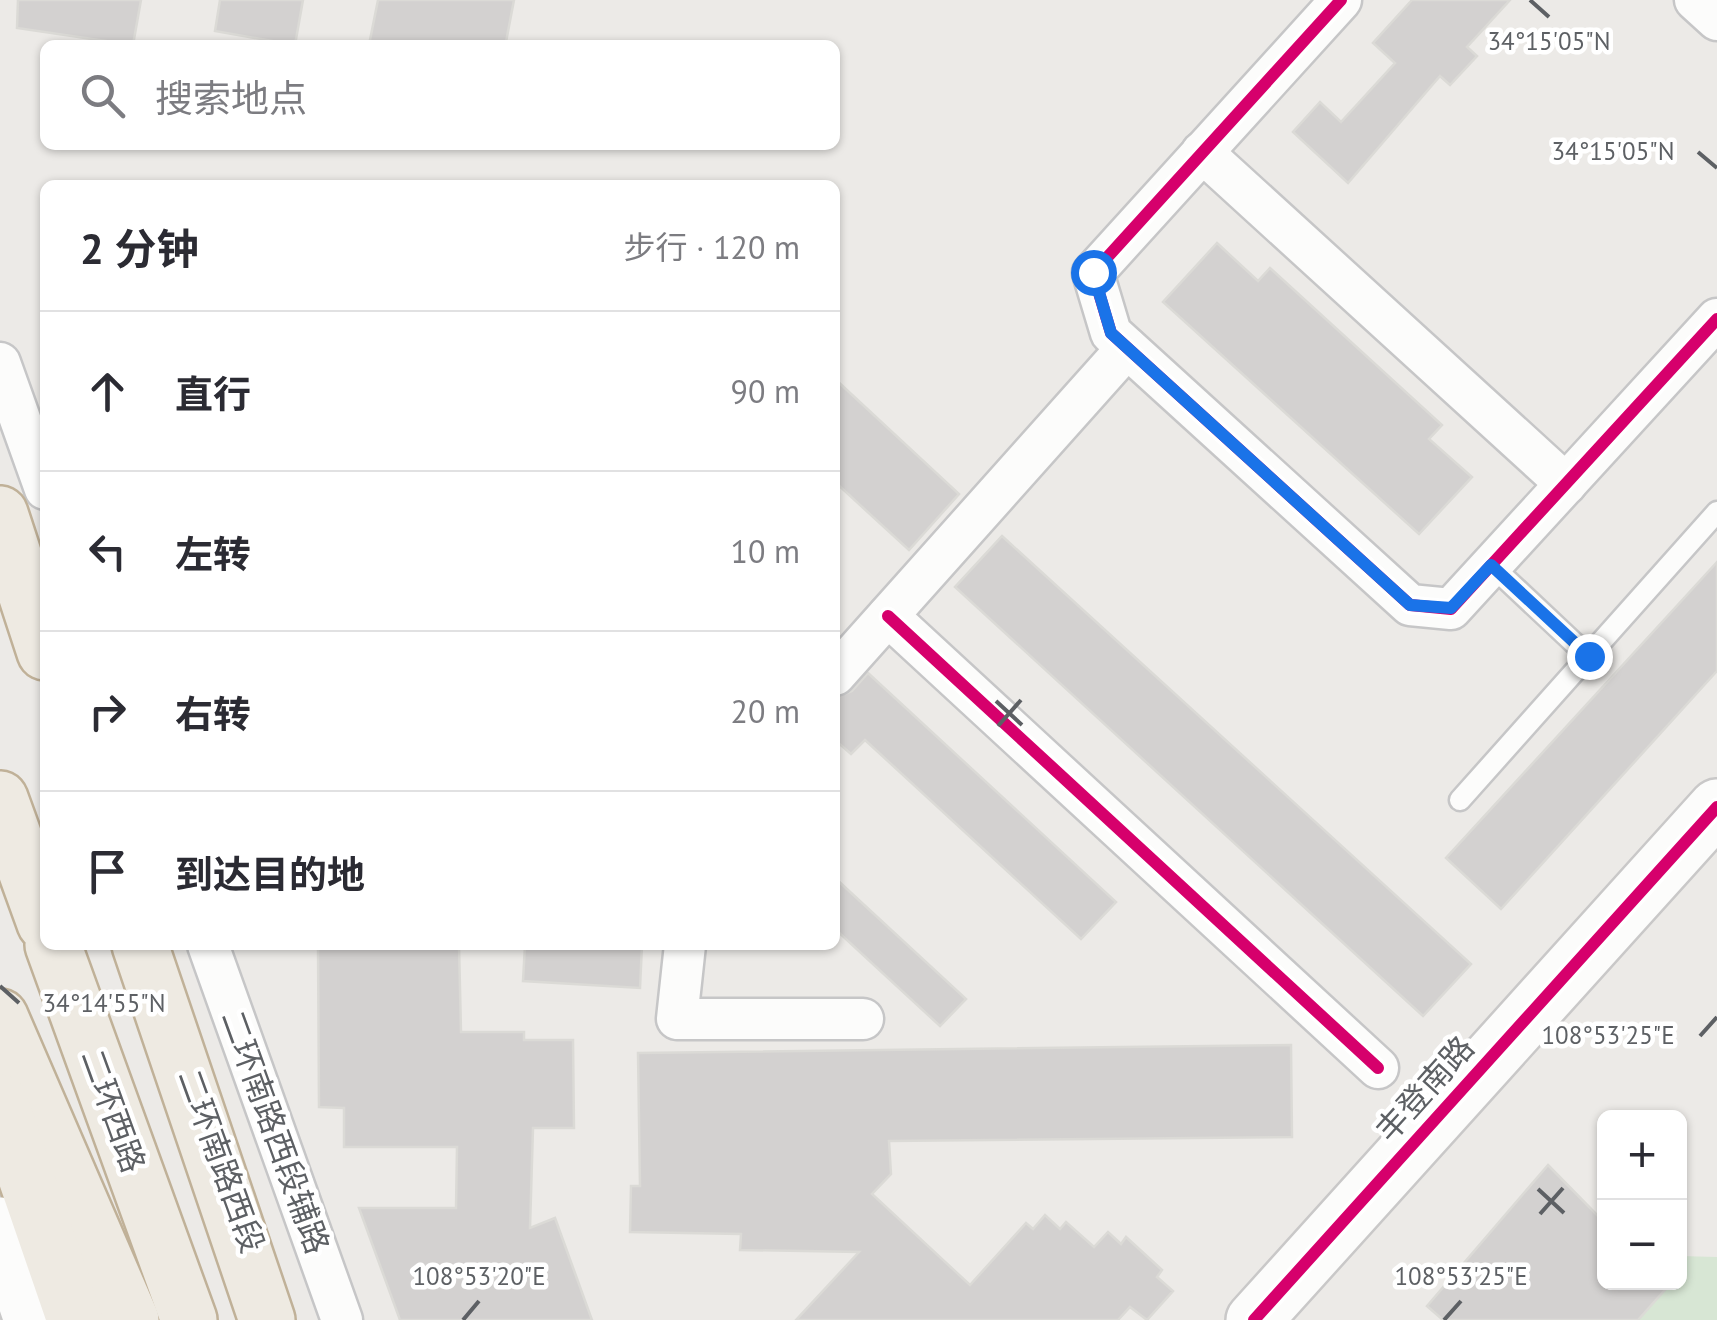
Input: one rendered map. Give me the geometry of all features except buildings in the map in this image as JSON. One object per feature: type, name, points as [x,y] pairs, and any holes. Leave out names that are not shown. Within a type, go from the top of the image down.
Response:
[{"type":"highway","points":[[0,514],[40,637]]},
{"type":"highway","points":[[0,799],[40,909]]},
{"type":"highway","name":"二环西路","points":[[55,950],[182,1299]]},
{"type":"highway","points":[[143,950],[267,1320]]},
{"type":"highway","name":"二环西路","points":[[0,1018],[126,1305]]},
{"type":"highway","points":[[0,1102],[76,1320]]},
{"type":"highway","points":[[0,1183],[64,1320]]},
{"type":"street","points":[[1341,0],[1093,272],[1111,333],[1410,605],[1451,608],[1717,318]]},
{"type":"street","points":[[1696,0],[1717,20]]},
{"type":"street","points":[[1202,152],[1566,484]]},
{"type":"street","points":[[840,669],[1128,348]]},
{"type":"street","points":[[0,363],[40,475]]},
{"type":"street","points":[[0,559],[40,666]]},
{"type":"street","points":[[888,616],[1378,1068]]},
{"type":"street","name":"丰登南路","points":[[1254,1320],[1717,806]]},
{"type":"street","name":"丰登南路","points":[[1304,1320],[1717,862]]},
{"type":"street","name":"二环南路西段","points":[[143,950],[278,1320]]},
{"type":"street","name":"二环南路西段辅路","points":[[210,950],[342,1320]]},
{"type":"street","points":[[684,950],[677,1019],[863,1019]]},
{"type":"street","points":[[0,1225],[32,1320]]},
{"type":"lane","points":[[1460,800],[1717,512]]},
{"type":"lane","points":[[1491,565],[1589,656]]},
{"type":"green space","points":[[1687,1256],[1717,1257],[1717,1320],[1544,1320],[1597,1274],[1597,1290],[1687,1290]]},
{"type":"cycle path","points":[[1341,0],[1093,273],[1111,333],[1410,605],[1451,609],[1717,319]]},
{"type":"cycle path","points":[[888,616],[1378,1068]]},
{"type":"cycle path","points":[[1254,1320],[1717,807]]},
{"type":"route","points":[[1093,272],[1111,333],[1410,605],[1451,608],[1491,565],[1589,656]]}]
